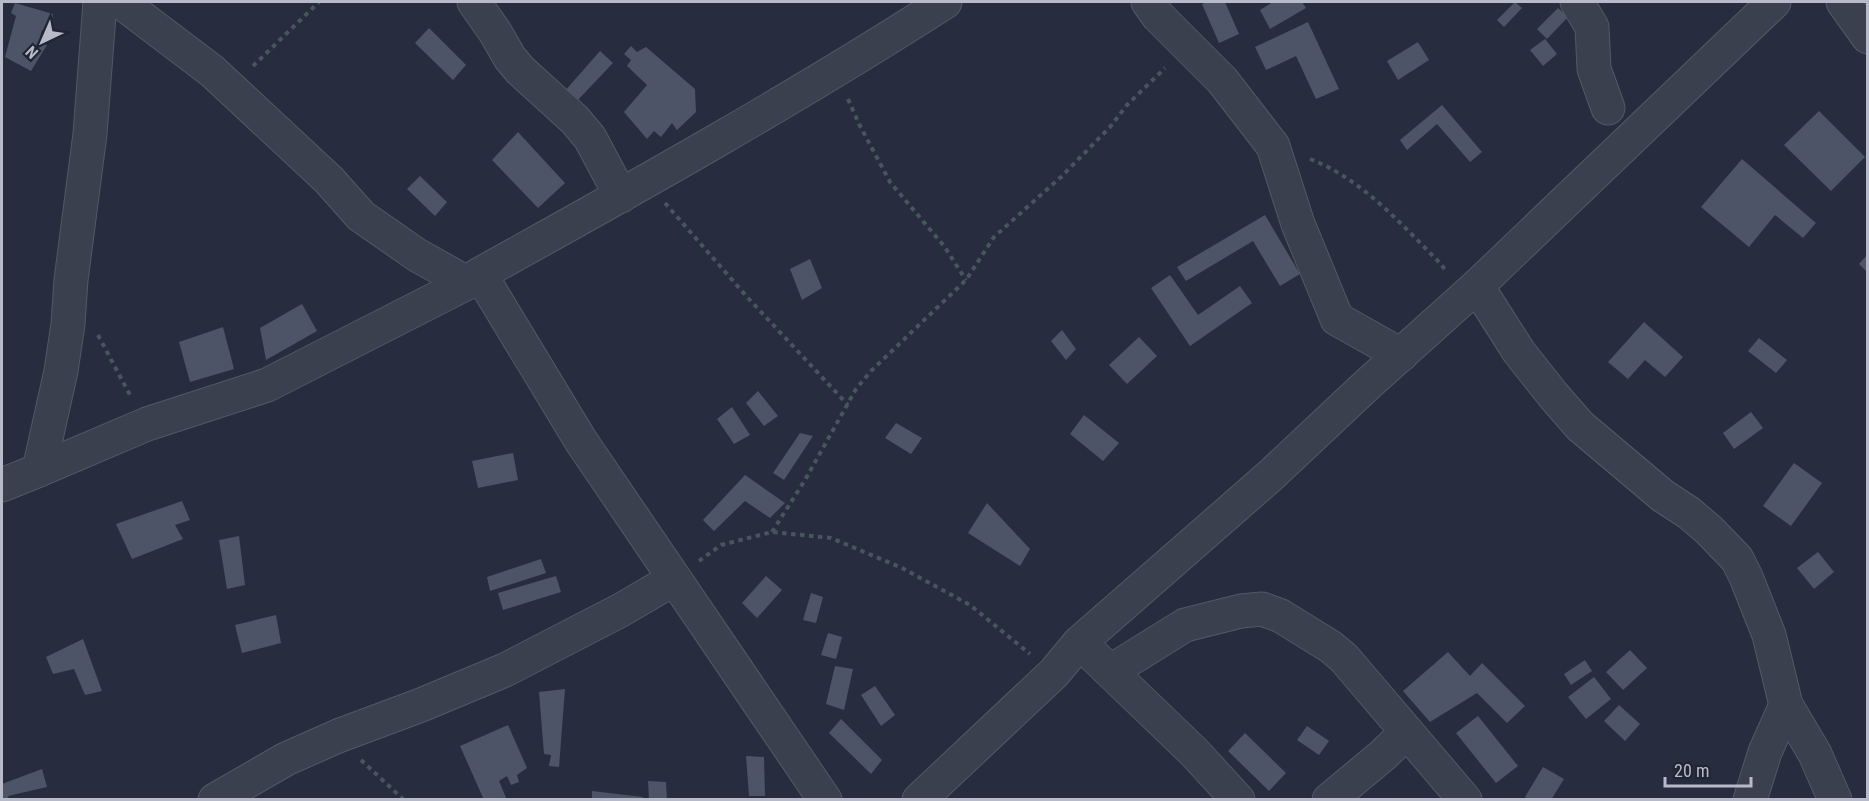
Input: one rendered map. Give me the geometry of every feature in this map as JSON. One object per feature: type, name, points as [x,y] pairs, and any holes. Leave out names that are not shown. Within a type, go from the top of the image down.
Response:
[{"type":"street","points":[[39,470],[61,371],[68,324],[71,280],[90,134],[100,2]]},
{"type":"street","points":[[121,2],[212,71],[329,180],[361,216],[417,255],[474,279],[825,800]]},
{"type":"street","points":[[474,2],[520,70],[575,120],[634,189]]},
{"type":"street","points":[[2,484],[147,424],[267,385],[474,279],[634,189],[945,2]]},
{"type":"street","points":[[1148,2],[1158,16],[1222,80],[1273,146],[1298,224],[1337,319],[1401,355]]},
{"type":"street","points":[[1577,2],[1592,27],[1593,69],[1608,108]]},
{"type":"street","points":[[919,800],[1054,673],[1079,644],[1270,476],[1472,291],[1774,2]]},
{"type":"street","points":[[1843,2],[1868,37]]},
{"type":"street","points":[[1472,291],[1580,426],[1663,496],[1709,530],[1737,560],[1769,635],[1786,705],[1820,764],[1835,800]]},
{"type":"street","points":[[215,800],[286,759],[505,670],[621,610],[674,579]]},
{"type":"street","points":[[1111,671],[1185,625],[1242,611],[1262,609],[1281,616],[1331,647],[1344,658],[1466,800]]},
{"type":"street","points":[[1079,644],[1111,671],[1194,752],[1238,800]]},
{"type":"street","points":[[1750,800],[1765,752],[1786,705]]},
{"type":"street","points":[[1329,800],[1407,732]]},
{"type":"path","points":[[232,91],[241,78],[319,2]]},
{"type":"path","points":[[772,532],[805,480],[856,389],[871,371],[966,280],[994,237],[1061,177],[1110,127],[1140,92],[1189,46]]},
{"type":"path","points":[[835,70],[859,124],[890,182],[944,246],[966,280]]},
{"type":"path","points":[[1273,146],[1320,163],[1341,174],[1391,215],[1472,291]]},
{"type":"path","points":[[634,189],[748,297],[848,405]]},
{"type":"path","points":[[95,330],[147,424]]},
{"type":"path","points":[[674,579],[721,545],[772,532],[831,538],[902,568],[970,605],[1054,673]]},
{"type":"path","points":[[338,736],[404,800]]},
{"type":"building","points":[[1225,2],[1239,34],[1219,43],[1202,4]]},
{"type":"building","points":[[1273,2],[1302,2],[1306,8],[1270,29],[1260,10]]},
{"type":"building","points":[[1515,2],[1522,8],[1504,27],[1497,20]]},
{"type":"building","points":[[15,3],[53,14],[49,33],[42,30],[39,42],[47,45],[31,71],[5,57],[16,16],[11,13]]},
{"type":"building","points":[[1558,8],[1568,17],[1547,39],[1537,29]]},
{"type":"building","points":[[1308,22],[1339,89],[1316,99],[1296,56],[1266,70],[1255,47]]},
{"type":"building","points":[[429,28],[466,65],[453,80],[415,43]]},
{"type":"building","points":[[1545,39],[1557,54],[1543,66],[1530,50]]},
{"type":"building","points":[[1418,42],[1429,60],[1398,80],[1387,61]]},
{"type":"building","points":[[631,46],[637,52],[646,47],[695,89],[696,112],[677,130],[672,123],[661,137],[654,131],[647,139],[624,112],[647,85],[627,66],[631,60],[624,54]]},
{"type":"building","points":[[600,51],[613,63],[576,102],[564,92]]},
{"type":"building","points":[[1442,105],[1482,152],[1470,162],[1437,124],[1407,150],[1400,140]]},
{"type":"building","points":[[1819,111],[1865,157],[1831,191],[1784,145]]},
{"type":"building","points":[[518,132],[565,183],[538,208],[492,160]]},
{"type":"building","points":[[1742,159],[1816,223],[1803,238],[1775,215],[1749,247],[1701,207]]},
{"type":"building","points":[[420,176],[447,202],[435,216],[407,189]]},
{"type":"building","points":[[1265,215],[1300,274],[1280,286],[1253,241],[1186,281],[1177,267]]},
{"type":"building","points":[[1868,254],[1868,273],[1859,264]]},
{"type":"building","points":[[810,259],[822,288],[802,300],[790,269]]},
{"type":"building","points":[[1170,275],[1198,315],[1240,286],[1252,303],[1190,346],[1151,288]]},
{"type":"building","points":[[302,304],[317,331],[266,360],[260,328]]},
{"type":"building","points":[[1644,322],[1683,357],[1665,377],[1645,360],[1628,379],[1608,362]]},
{"type":"building","points":[[223,327],[234,369],[190,382],[179,342]]},
{"type":"building","points":[[1062,330],[1076,349],[1066,360],[1051,341]]},
{"type":"building","points":[[1139,337],[1157,356],[1127,384],[1109,365]]},
{"type":"building","points":[[1759,338],[1787,360],[1776,373],[1748,351]]},
{"type":"building","points":[[758,391],[778,416],[764,426],[746,403]]},
{"type":"building","points":[[732,407],[750,435],[734,444],[717,419]]},
{"type":"building","points":[[1751,412],[1763,428],[1734,449],[1723,433]]},
{"type":"building","points":[[1084,415],[1119,443],[1103,461],[1070,434]]},
{"type":"building","points":[[896,423],[922,438],[911,454],[885,438]]},
{"type":"building","points":[[800,433],[813,436],[784,480],[773,473]]},
{"type":"building","points":[[513,453],[518,480],[478,488],[472,461]]},
{"type":"building","points":[[1794,463],[1822,483],[1791,526],[1763,506]]},
{"type":"building","points":[[745,475],[785,503],[770,518],[745,501],[714,531],[703,520]]},
{"type":"building","points":[[182,501],[190,520],[175,525],[183,539],[132,559],[116,524]]},
{"type":"building","points":[[987,503],[1030,549],[1020,566],[968,533]]},
{"type":"building","points":[[239,536],[245,585],[227,589],[219,540]]},
{"type":"building","points":[[1818,552],[1834,572],[1814,589],[1797,568]]},
{"type":"building","points":[[541,559],[546,573],[490,591],[487,577]]},
{"type":"building","points":[[556,576],[561,592],[503,610],[498,593]]},
{"type":"building","points":[[766,576],[782,590],[757,618],[742,603]]},
{"type":"building","points":[[811,593],[823,597],[816,623],[803,620]]},
{"type":"building","points":[[276,615],[281,643],[242,653],[235,625]]},
{"type":"building","points":[[828,633],[842,637],[836,659],[821,655]]},
{"type":"building","points":[[83,639],[102,691],[85,695],[74,669],[53,674],[46,657]]},
{"type":"building","points":[[1630,650],[1647,668],[1623,690],[1606,672]]},
{"type":"building","points":[[1448,652],[1470,676],[1482,663],[1525,706],[1507,723],[1477,693],[1430,722],[1403,691]]},
{"type":"building","points":[[1585,660],[1592,671],[1571,685],[1564,674]]},
{"type":"building","points":[[835,666],[853,669],[844,710],[826,704]]},
{"type":"building","points":[[1594,677],[1611,699],[1586,719],[1568,697]]},
{"type":"building","points":[[875,686],[895,715],[881,726],[861,695]]},
{"type":"building","points":[[565,689],[559,767],[549,766],[551,755],[544,754],[539,692]]},
{"type":"building","points":[[1619,705],[1640,724],[1625,741],[1604,721]]},
{"type":"building","points":[[1478,716],[1518,766],[1496,783],[1456,733]]},
{"type":"building","points":[[841,719],[882,760],[871,774],[829,733]]},
{"type":"building","points":[[508,725],[527,768],[517,775],[519,782],[511,785],[507,776],[499,781],[507,800],[484,800],[460,746]]},
{"type":"building","points":[[1307,726],[1329,741],[1319,755],[1297,740]]},
{"type":"building","points":[[1245,733],[1286,773],[1269,791],[1228,751]]},
{"type":"building","points":[[746,756],[764,757],[765,796],[749,796]]},
{"type":"building","points":[[1543,767],[1564,779],[1551,800],[1529,800],[1525,797]]},
{"type":"building","points":[[42,769],[47,787],[8,796],[9,800],[2,800],[2,784]]},
{"type":"building","points":[[648,781],[666,782],[667,800],[649,800]]},
{"type":"building","points":[[592,791],[643,797],[642,800],[592,800]]}]
